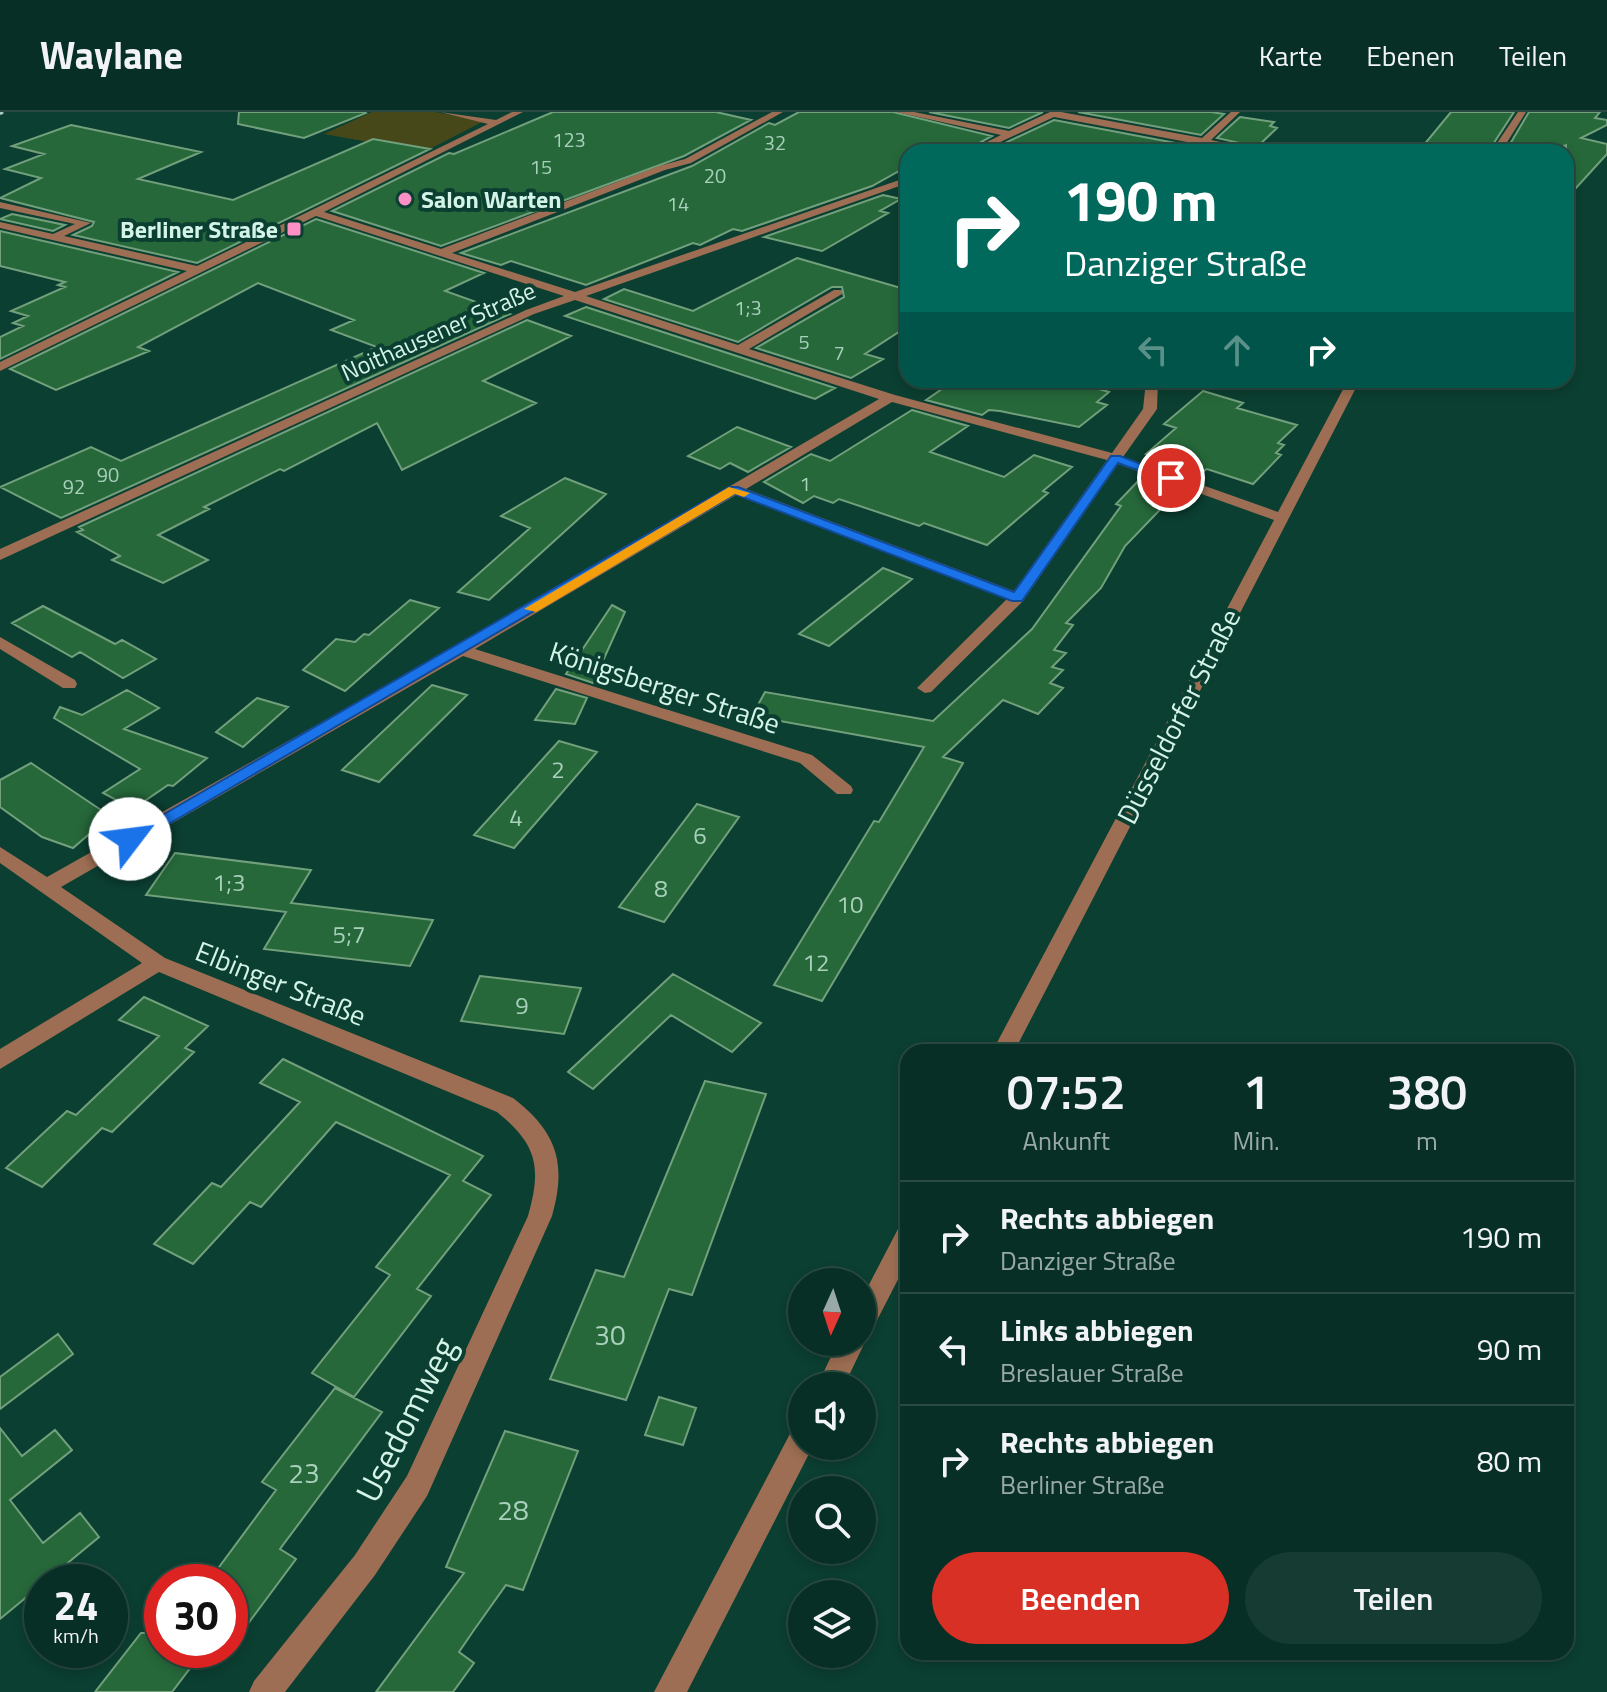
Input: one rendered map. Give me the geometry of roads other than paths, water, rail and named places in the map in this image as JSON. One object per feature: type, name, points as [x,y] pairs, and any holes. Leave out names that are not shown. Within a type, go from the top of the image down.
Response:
[{"type":"street","points":[[444,112],[498,123]]},
{"type":"street","points":[[0,367],[519,112]]},
{"type":"street","points":[[444,252],[688,161],[779,112]]},
{"type":"street","points":[[900,112],[1012,134]]},
{"type":"street","points":[[1203,142],[1236,112]]},
{"type":"street","points":[[1501,144],[1522,112]]},
{"type":"street","points":[[989,144],[1055,113],[1215,144]]},
{"type":"street","name":"Noithausener Straße","points":[[0,555],[467,341],[576,296],[900,183]]},
{"type":"street","points":[[0,205],[86,223],[54,237]]},
{"type":"street","points":[[314,212],[890,398],[1116,458],[1282,518]]},
{"type":"street","points":[[0,225],[199,270]]},
{"type":"street","points":[[740,349],[838,292]]},
{"type":"street","points":[[925,688],[1017,598],[1150,409],[1152,388]]},
{"type":"street","name":"Düsseldorfer Straße","points":[[1007,1044],[1350,388]]},
{"type":"street","points":[[47,886],[461,650],[890,398]]},
{"type":"street","points":[[734,489],[1017,598]]},
{"type":"street","points":[[0,642],[69,684]]},
{"type":"street","name":"Königsberger Straße","points":[[461,650],[806,759],[844,790]]},
{"type":"street","name":"Elbinger Straße","points":[[0,854],[158,963],[494,1100],[524,1118],[536,1131],[544,1148]]},
{"type":"street","points":[[0,1060],[158,963]]},
{"type":"street","name":"Usedomweg","points":[[265,1692],[365,1565],[417,1486],[540,1216],[549,1182],[544,1148]]},
{"type":"street","points":[[876,1297],[900,1250]]},
{"type":"street","points":[[670,1692],[791,1460]]},
{"type":"place","name":"Salon Warten","points":[[405,199]]},
{"type":"place","name":"Berliner Straße","points":[[294,229]]}]
